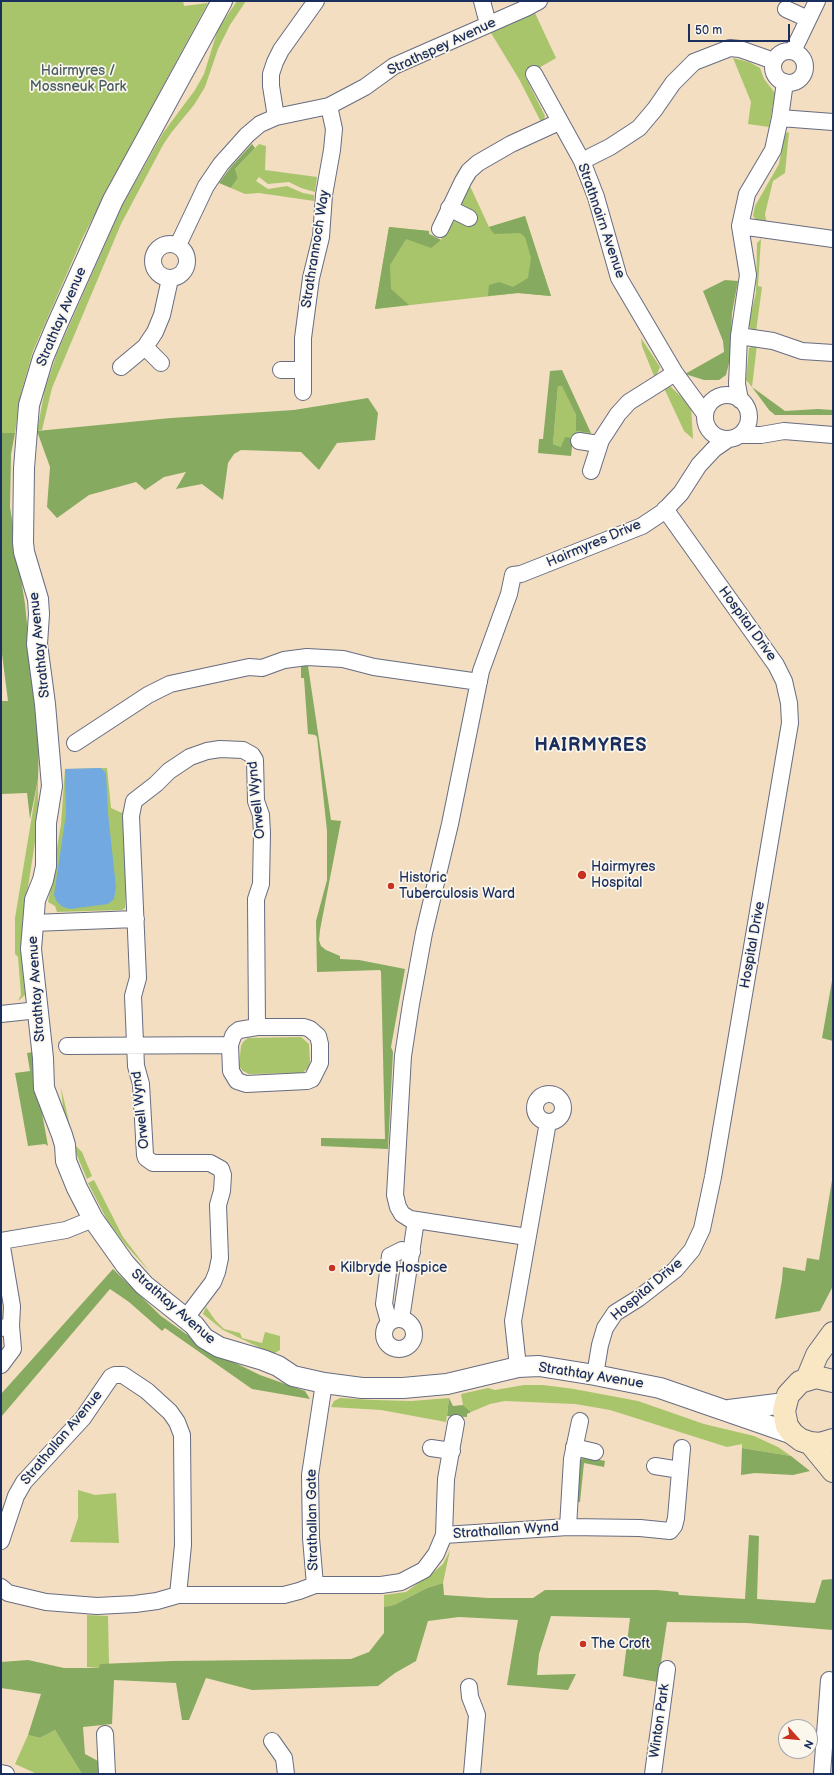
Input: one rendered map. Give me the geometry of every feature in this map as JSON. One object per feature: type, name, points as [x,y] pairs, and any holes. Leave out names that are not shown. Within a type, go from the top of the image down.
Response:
[{"type":"main road","points":[[808,1379],[817,1354],[833,1333]]},
{"type":"main road","points":[[833,1381],[820,1378],[808,1379],[800,1382],[793,1388],[785,1403],[785,1418],[833,1471]]},
{"type":"main road","points":[[802,1438],[820,1444],[833,1440]]},
{"type":"street","name":"Strathtay Avenue","points":[[222,1],[113,200],[43,358],[29,405],[24,468],[23,542],[24,552],[38,599],[40,614],[37,644],[45,704],[52,786],[46,823],[46,866],[43,880],[35,900],[31,949],[38,1010],[44,1088],[64,1140],[66,1161],[77,1188],[93,1219],[125,1264],[144,1285],[196,1328],[204,1338],[219,1347],[278,1366],[293,1376],[324,1383],[362,1388],[403,1388],[447,1384],[518,1367],[539,1366],[660,1388],[802,1438]]},
{"type":"street","points":[[276,117],[271,86],[271,74],[275,62],[281,50],[316,1]]},
{"type":"street","points":[[482,1],[488,24]]},
{"type":"street","name":"Strathspey Avenue","points":[[178,245],[206,186],[221,164],[247,135],[260,124],[276,117],[329,106],[360,90],[394,66],[539,1]]},
{"type":"street","points":[[793,51],[817,1]]},
{"type":"street","points":[[786,9],[808,19]]},
{"type":"street","points":[[582,161],[640,128],[673,83],[694,62],[730,48],[740,49],[774,61]]},
{"type":"street","points":[[793,51],[802,57],[805,67],[804,72],[797,81],[785,82],[775,75],[773,71],[774,61],[776,57],[784,52],[793,51]]},
{"type":"street","name":"Strathnairn Avenue","points":[[534,74],[559,122],[582,161],[596,198],[619,278],[680,379],[705,414],[706,426],[709,430]]},
{"type":"street","points":[[734,437],[748,424],[737,384],[739,336],[748,275],[740,226],[746,194],[773,150],[780,118],[785,82]]},
{"type":"street","name":"Strathrannoch Way","points":[[303,392],[303,338],[311,278],[321,237],[324,195],[334,129],[329,106]]},
{"type":"street","points":[[780,118],[833,122]]},
{"type":"street","points":[[440,229],[469,170],[478,163],[511,144],[559,122]]},
{"type":"street","points":[[449,208],[470,218]]},
{"type":"street","points":[[740,226],[833,239]]},
{"type":"street","points":[[167,244],[178,245],[186,253],[188,265],[181,275],[170,278],[165,278],[156,271],[153,260],[157,249],[167,244]]},
{"type":"street","points":[[121,367],[145,346],[155,332],[162,315],[170,278]]},
{"type":"street","points":[[739,336],[772,341],[802,350],[833,353]]},
{"type":"street","points":[[145,346],[161,363]]},
{"type":"street","points":[[705,414],[708,406],[719,397],[737,368]]},
{"type":"street","points":[[281,370],[303,370]]},
{"type":"street","points":[[591,471],[599,444],[608,426],[630,402],[680,379],[701,394],[719,397],[734,396],[756,420],[784,431]]},
{"type":"street","points":[[709,430],[714,436],[734,437],[761,435],[784,431],[833,434]]},
{"type":"street","name":"Hairmyres Drive","points":[[699,465],[709,430]]},
{"type":"street","name":"Hairmyres Drive","points":[[479,682],[493,636],[509,594],[513,575],[521,574],[642,526],[665,509],[681,493],[699,465],[714,449],[734,437]]},
{"type":"street","points":[[578,441],[599,444]]},
{"type":"street","name":"Hospital Drive","points":[[595,1375],[600,1345],[605,1328],[612,1318],[616,1313],[674,1270],[692,1250],[702,1229],[713,1177],[790,723],[789,703],[784,681],[776,665],[665,509]]},
{"type":"street","points":[[75,743],[148,695],[170,684],[249,667],[262,668],[284,660],[307,658],[343,659],[374,667],[479,682],[450,824],[424,933],[410,1004],[403,1056],[395,1195],[398,1207],[402,1214],[410,1219],[528,1237]]},
{"type":"street","name":"Orwell Wynd","points":[[185,1319],[212,1282],[217,1272],[220,1258],[218,1206],[222,1191],[223,1175],[221,1169],[210,1163],[153,1163],[146,1158],[144,1148],[141,1084],[136,1066],[134,996],[138,978],[131,816],[134,801],[156,784],[169,771],[200,753],[220,749],[238,749],[248,752],[255,760],[256,801],[261,815],[262,833],[261,884],[256,899],[257,1027]]},
{"type":"street","points":[[33,923],[136,919]]},
{"type":"street","points":[[1,1014],[38,1010]]},
{"type":"street","points":[[257,1027],[304,1027],[310,1029],[318,1036],[320,1044],[320,1063],[312,1080],[307,1082],[241,1083],[237,1081],[231,1071],[230,1045],[235,1033],[248,1028],[257,1027]]},
{"type":"street","points":[[67,1046],[230,1045]]},
{"type":"street","points":[[518,1367],[513,1321],[548,1122]]},
{"type":"street","points":[[1,1365],[13,1350],[6,1327],[12,1306],[1,1241],[66,1230],[93,1219]]},
{"type":"street","points":[[395,1320],[412,1252],[416,1220]]},
{"type":"street","name":"Strathallan Avenue","points":[[1,1540],[16,1496],[24,1482],[82,1418],[111,1377],[115,1375],[123,1375],[147,1391],[170,1412],[177,1422],[182,1435],[183,1545],[178,1595]]},
{"type":"street","name":"Strathallan Gate","points":[[315,1585],[311,1538],[310,1475],[324,1383]]},
{"type":"street","name":"Strathtay Avenue","points":[[725,1411],[785,1403]]},
{"type":"street","name":"Strathallan Wynd","points":[[568,1527],[572,1459],[580,1421]]},
{"type":"street","name":"Strathallan Wynd","points":[[315,1585],[381,1584],[402,1582],[424,1570],[436,1554],[444,1535],[446,1479],[456,1423]]},
{"type":"street","points":[[574,1447],[595,1452]]},
{"type":"street","points":[[431,1448],[452,1451]]},
{"type":"street","name":"Strathallan Wynd","points":[[444,1535],[568,1527],[640,1528],[670,1531],[674,1526],[676,1518],[682,1448]]},
{"type":"street","points":[[655,1466],[680,1470]]},
{"type":"street","points":[[1,1587],[8,1593],[46,1602],[97,1606],[157,1601],[178,1595],[284,1595],[315,1585]]},
{"type":"street","name":"Winton Park","points":[[653,1774],[667,1668]]},
{"type":"street","points":[[822,1774],[829,1680]]},
{"type":"street","points":[[469,1687],[470,1697],[477,1715],[472,1774]]},
{"type":"street","points":[[105,1734],[107,1774]]},
{"type":"street","points":[[272,1741],[284,1758],[286,1774]]},
{"type":"street","points":[[1,1773],[6,1774]]},
{"type":"green space","name":"Hairmyres / Mossneuk Park","points":[[1,1],[183,1],[184,6],[208,3],[82,239],[33,351],[21,393],[15,433],[1,433]]},
{"type":"green space","points":[[237,1],[246,1],[230,25],[218,49],[205,87],[194,105],[163,145],[121,224],[52,388],[42,430],[37,431],[45,389],[57,353],[123,204],[163,133],[195,90],[204,74],[218,29]]},
{"type":"green space","points":[[535,13],[556,58],[525,76],[545,116],[542,124],[519,79],[491,33]]},
{"type":"green space","points":[[733,58],[749,62],[760,68],[764,79],[775,93],[769,127],[748,124],[751,102]]},
{"type":"green space","points":[[789,132],[785,173],[773,181],[765,214],[767,224],[756,220],[753,216],[755,206],[779,164],[783,142],[786,133]]},
{"type":"green space","points":[[252,144],[255,148],[235,169],[238,178],[231,188],[219,183],[231,167]]},
{"type":"green space","points":[[259,144],[266,146],[265,170],[317,177],[315,192],[301,188],[289,182],[268,184],[259,177],[256,181],[268,189],[287,186],[303,193],[314,195],[314,201],[259,193],[245,194],[231,188],[238,178],[235,169]]},
{"type":"green space","points":[[474,174],[476,177],[470,186],[489,227],[525,216],[551,296],[518,293],[375,309],[389,227],[429,231],[429,234],[441,240],[447,226],[456,220],[463,207],[460,202]]},
{"type":"green space","points":[[525,216],[551,296],[518,293],[488,296],[489,285],[499,282],[513,287],[528,278],[531,258],[525,237],[520,233],[494,234],[489,227]]},
{"type":"green space","points":[[389,227],[429,231],[429,234],[441,240],[431,248],[406,239],[390,265],[391,289],[409,305],[375,309]]},
{"type":"green space","points":[[761,239],[758,286],[762,287],[756,332],[753,332],[748,325],[756,293],[757,243]]},
{"type":"green space","points":[[725,280],[738,281],[732,313],[730,359],[726,375],[719,380],[704,380],[685,374],[724,352],[723,341],[703,291]]},
{"type":"green space","points":[[641,338],[660,367],[657,374],[654,376],[642,346]]},
{"type":"green space","points":[[757,345],[752,387],[746,380],[749,348]]},
{"type":"green space","points":[[562,370],[591,433],[576,431],[576,415],[562,386],[558,386],[553,444],[561,447],[565,437],[573,438],[571,456],[538,453],[539,439],[543,439],[550,371]]},
{"type":"green space","points":[[562,385],[576,415],[576,431],[591,433],[589,436],[574,435],[573,438],[561,447],[553,444],[558,386]]},
{"type":"green space","points":[[670,386],[691,406],[693,439],[684,431],[664,388]]},
{"type":"green space","points":[[752,387],[785,411],[818,409],[833,410],[833,415],[775,415],[769,410]]},
{"type":"green space","points":[[368,398],[378,413],[375,440],[337,443],[319,470],[301,452],[241,450],[234,454],[228,463],[223,500],[202,484],[176,489],[186,472],[164,477],[145,490],[136,482],[89,495],[57,518],[47,507],[50,467],[37,431],[171,418],[294,410]]},
{"type":"green space","points":[[1,433],[15,433],[11,454],[10,507],[25,604],[39,742],[38,779],[30,819],[27,793],[1,794],[1,701],[8,701],[1,646]]},
{"type":"green space","points":[[301,666],[308,666],[331,820],[341,821],[320,930],[319,940],[321,946],[326,950],[340,956],[340,959],[359,960],[405,969],[391,1047],[393,1052],[388,1149],[321,1146],[321,1138],[385,1139],[381,972],[380,970],[317,972],[316,921],[327,880],[327,831],[317,737],[315,735],[308,734],[304,678],[301,678]]},
{"type":"green space","points":[[107,768],[111,808],[122,813],[123,810],[127,812],[130,888],[126,891],[125,908],[122,910],[57,912],[55,906],[48,902],[61,824],[65,769]]},
{"type":"green space","points":[[38,779],[38,823],[22,925],[25,995],[18,1001],[21,995],[18,957],[15,954],[15,918]]},
{"type":"green space","points":[[833,975],[833,1041],[822,1038]]},
{"type":"green space","points":[[301,1037],[309,1044],[310,1062],[308,1068],[302,1073],[249,1074],[243,1071],[239,1066],[241,1046],[248,1038]]},
{"type":"green space","points":[[33,1052],[37,1085],[48,1146],[45,1144],[28,1146],[15,1073],[30,1071],[27,1053]]},
{"type":"green space","points":[[61,1087],[74,1144],[82,1152],[92,1176],[87,1179],[73,1146],[63,1108]]},
{"type":"green space","points":[[833,1174],[833,1286],[820,1311],[775,1319],[783,1267],[805,1271],[807,1258],[819,1260]]},
{"type":"green space","points":[[94,1180],[123,1237],[150,1272],[124,1243],[107,1220],[88,1183]]},
{"type":"green space","points":[[113,1269],[161,1316],[189,1336],[217,1354],[260,1375],[305,1391],[310,1399],[252,1389],[165,1328],[162,1331],[129,1302],[110,1289],[1,1417],[1,1394]]},
{"type":"green space","points":[[206,1307],[215,1320],[224,1329],[240,1333],[242,1338],[262,1343],[265,1332],[280,1336],[280,1350],[273,1354],[223,1330],[203,1314]]},
{"type":"green space","points":[[524,1385],[543,1385],[574,1389],[638,1401],[704,1424],[754,1436],[778,1447],[791,1456],[742,1448],[742,1444],[727,1447],[610,1410],[575,1404],[505,1401],[490,1404],[471,1412],[463,1405],[461,1394],[488,1388],[495,1390]]},
{"type":"green space","points":[[340,1398],[411,1401],[449,1398],[446,1422],[381,1410],[331,1407],[334,1401]]},
{"type":"green space","points":[[449,1398],[453,1406],[463,1405],[471,1412],[467,1414],[467,1417],[447,1416]]},
{"type":"green space","points":[[742,1448],[791,1456],[810,1471],[793,1475],[755,1473],[741,1475]]},
{"type":"green space","points":[[586,1457],[605,1461],[604,1467],[584,1463],[580,1502],[575,1502],[577,1463]]},
{"type":"green space","points":[[78,1490],[95,1495],[116,1493],[119,1543],[70,1542],[78,1518]]},
{"type":"green space","points":[[749,1535],[759,1536],[757,1599],[815,1603],[822,1580],[833,1579],[833,1630],[747,1623],[667,1622],[658,1682],[623,1676],[630,1618],[551,1616],[539,1654],[537,1675],[576,1674],[568,1690],[507,1685],[518,1620],[459,1617],[428,1621],[416,1661],[395,1673],[378,1686],[252,1690],[206,1678],[189,1720],[182,1720],[176,1683],[114,1680],[112,1724],[83,1727],[85,1754],[98,1761],[99,1774],[82,1774],[55,1730],[40,1738],[28,1735],[41,1694],[1,1688],[1,1662],[28,1660],[64,1668],[99,1668],[100,1664],[172,1661],[351,1659],[369,1652],[384,1633],[384,1607],[394,1605],[427,1588],[443,1583],[444,1595],[488,1598],[533,1598],[545,1590],[657,1590],[678,1592],[679,1595],[745,1599]]},
{"type":"green space","points":[[450,1550],[443,1583],[427,1588],[394,1605],[384,1607],[384,1595],[406,1592],[443,1564]]},
{"type":"green space","points":[[87,1615],[108,1616],[109,1664],[100,1665],[100,1668],[87,1667]]},
{"type":"green space","points":[[55,1730],[82,1774],[37,1774],[15,1764],[28,1735],[40,1738]]},
{"type":"water","points":[[101,768],[106,773],[108,813],[116,887],[114,899],[108,904],[70,909],[63,907],[57,902],[54,895],[66,814],[65,769]]},
{"type":"place","name":"Hairmyres Hospital","points":[[582,875]]},
{"type":"place","name":"Historic Tuberculosis Ward","points":[[391,886]]},
{"type":"place","name":"Kilbryde Hospice","points":[[332,1268]]},
{"type":"place","name":"The Croft","points":[[583,1644]]},
{"type":"district","name":"HAIRMYRES","points":[[591,746]]}]
